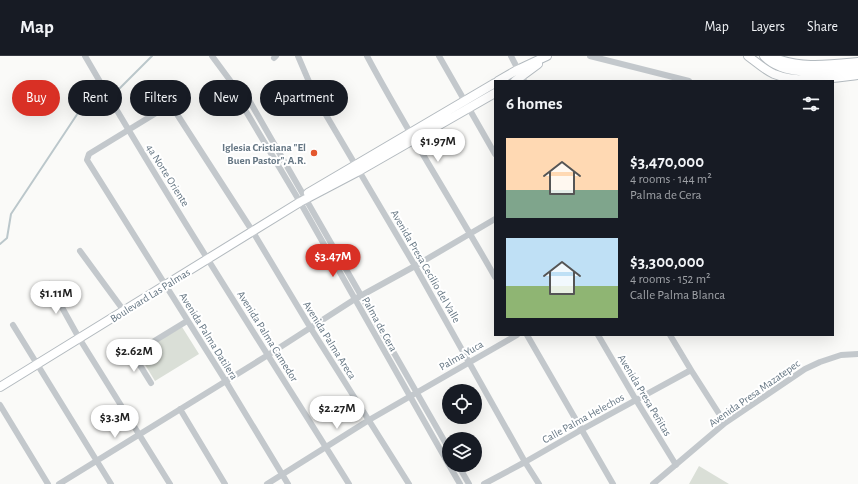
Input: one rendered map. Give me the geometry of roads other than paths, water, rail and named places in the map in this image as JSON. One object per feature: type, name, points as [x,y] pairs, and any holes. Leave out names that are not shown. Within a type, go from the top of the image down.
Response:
[{"type":"main road","points":[[500,80],[517,70],[548,56]]},
{"type":"main road","points":[[520,80],[548,56]]},
{"type":"main road","points":[[748,56],[774,74],[790,78],[808,80],[858,75]]},
{"type":"main road","points":[[764,56],[767,60],[778,66],[793,70],[815,72],[858,68]]},
{"type":"main road","points":[[770,56],[782,61],[814,65],[858,62]]},
{"type":"main road","points":[[467,104],[494,84]]},
{"type":"main road","points":[[467,104],[494,93]]},
{"type":"main road","name":"Boulevard Las Palmas","points":[[0,387],[253,232],[304,199],[467,104]]},
{"type":"street","name":"4a Norte Oriente","points":[[85,56],[208,259]]},
{"type":"street","name":"Palma de Cera","points":[[212,56],[232,84],[238,98],[304,199],[442,453]]},
{"type":"street","name":"Avenida Presa Cecilio del Valle","points":[[298,56],[316,98],[415,266],[525,462],[539,484]]},
{"type":"street","points":[[367,56],[412,137],[470,233],[494,276]]},
{"type":"street","points":[[439,56],[494,152]]},
{"type":"street","points":[[511,56],[520,80]]},
{"type":"street","points":[[590,56],[685,80]]},
{"type":"street","name":"Avenida Palma Areca","points":[[130,131],[166,107],[170,106],[173,108],[253,232],[310,327],[409,484]]},
{"type":"street","name":"Avenida Palma Datilera","points":[[130,131],[89,154],[87,160],[225,380],[288,484]]},
{"type":"street","points":[[59,484],[225,380],[268,355],[358,297],[415,266],[494,220]]},
{"type":"street","points":[[80,251],[124,311]]},
{"type":"street","name":"Avenida Palma Camedor","points":[[208,259],[350,484]]},
{"type":"street","points":[[49,284],[80,338],[170,484]]},
{"type":"street","name":"Palma de Cera","points":[[358,297],[442,437]]},
{"type":"street","points":[[151,383],[133,354],[188,322]]},
{"type":"street","points":[[13,325],[111,484]]},
{"type":"street","name":"Palma Yuca","points":[[267,484],[368,420],[515,336]]},
{"type":"street","points":[[528,336],[613,484]]},
{"type":"street","name":"Avenida Presa Peñitas","points":[[599,336],[676,465]]},
{"type":"street","points":[[671,336],[725,423]]},
{"type":"street","name":"Avenida Presa Mazatepec","points":[[653,484],[725,423],[810,367],[841,355],[858,354]]},
{"type":"street","name":"Calle Palma Helechos","points":[[484,484],[691,370]]},
{"type":"street","points":[[0,405],[48,484]]},
{"type":"street","points":[[180,409],[225,484]]},
{"type":"street","name":"Palma de Cera","points":[[453,472],[460,484]]},
{"type":"street","points":[[462,472],[469,484]]},
{"type":"waterway","points":[[0,244],[7,238],[11,214],[78,113],[118,90],[152,56]]},
{"type":"place","name":"Iglesia Cristiana \"El Buen Pastor\", A.R.","points":[[314,153]]}]
